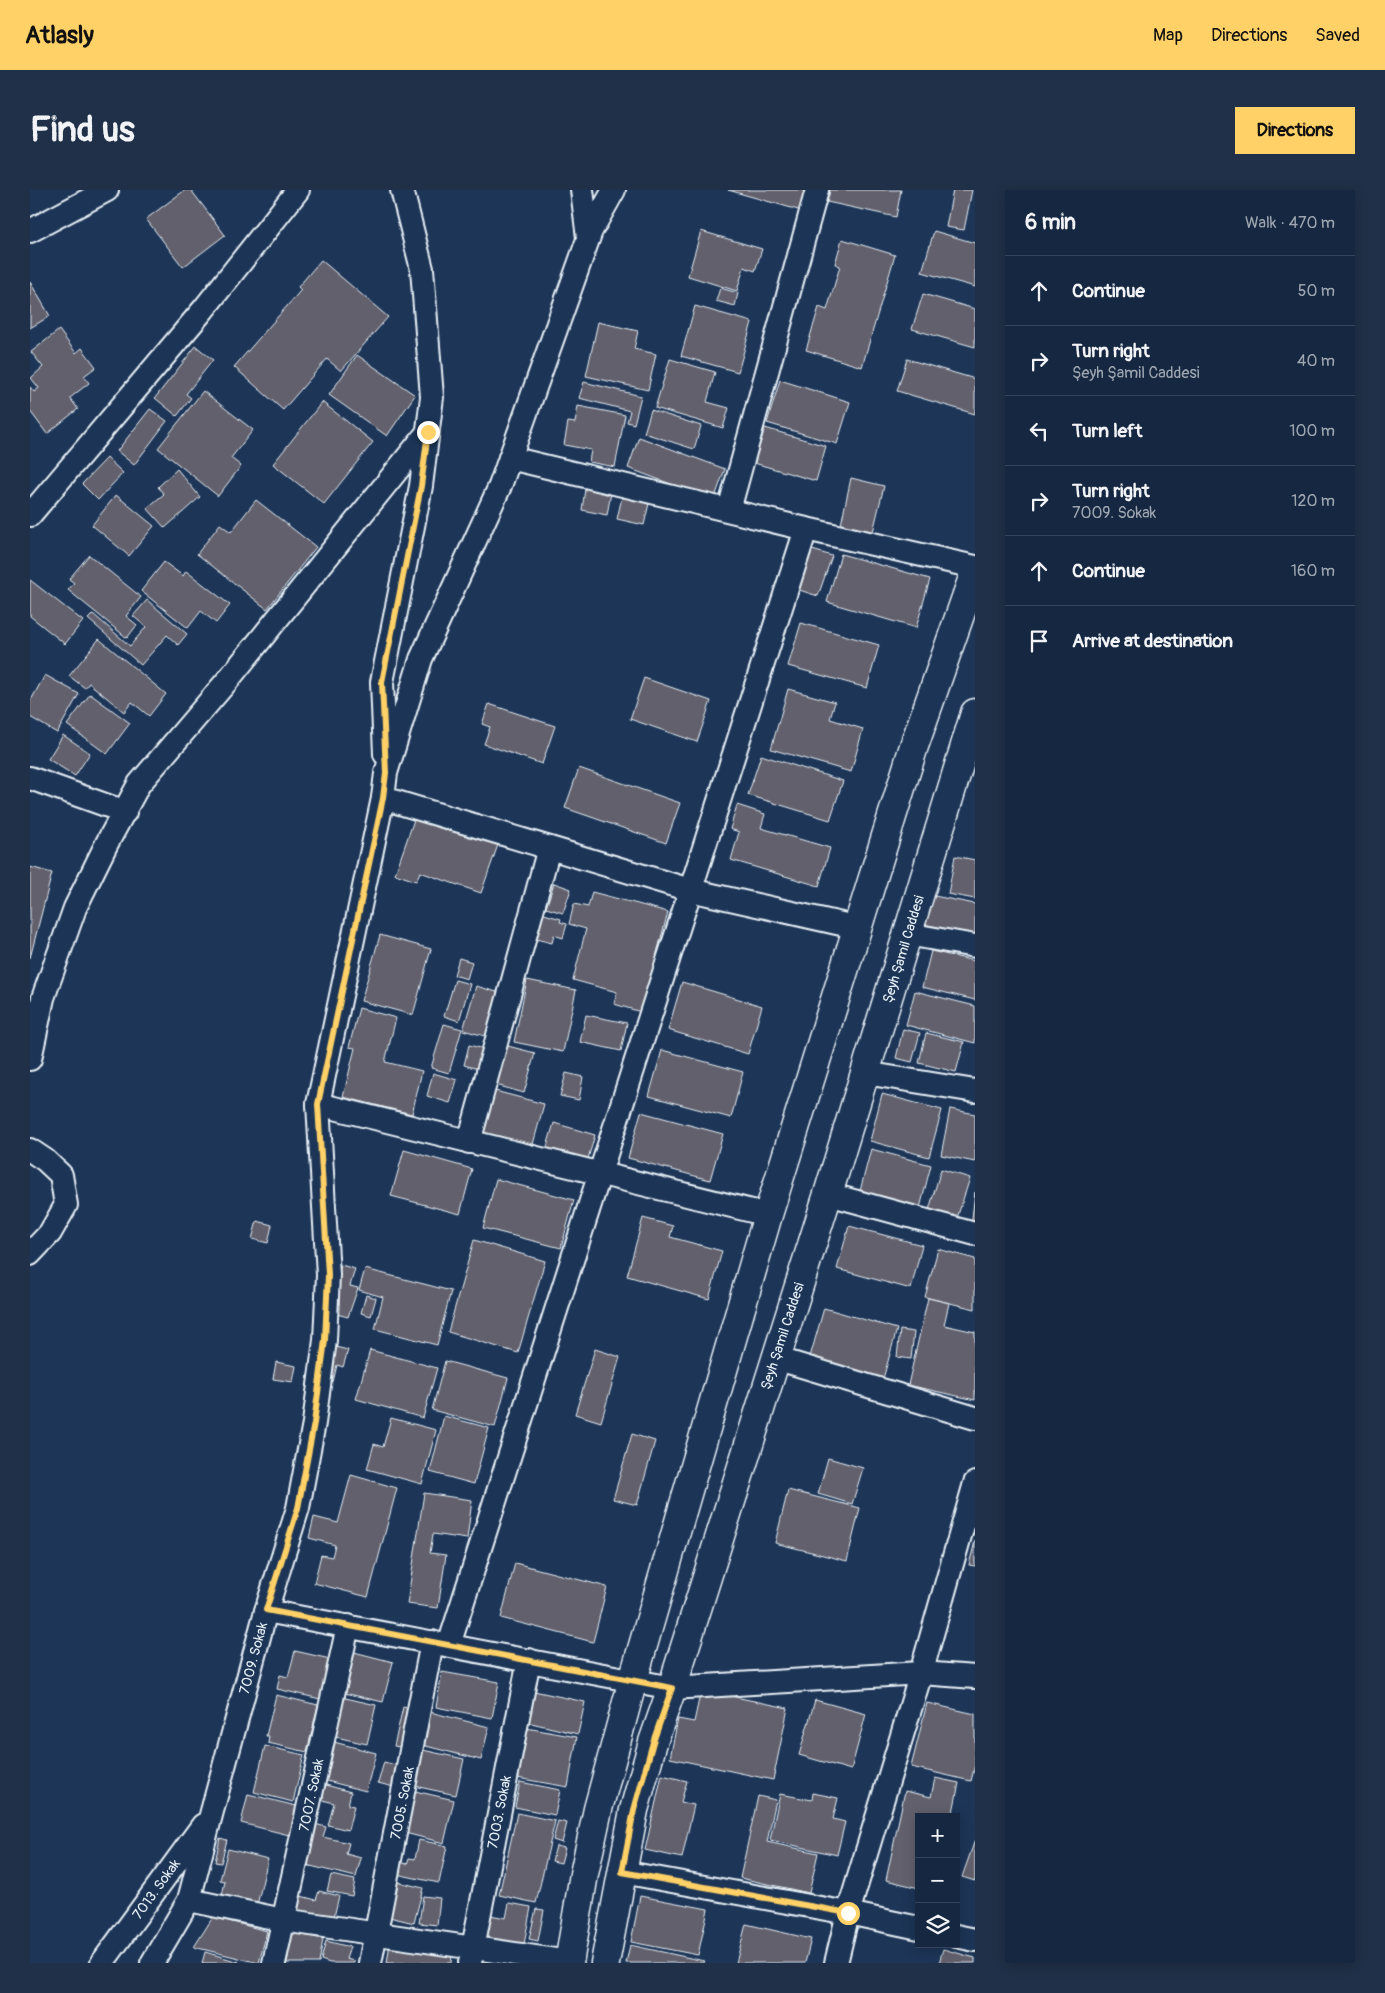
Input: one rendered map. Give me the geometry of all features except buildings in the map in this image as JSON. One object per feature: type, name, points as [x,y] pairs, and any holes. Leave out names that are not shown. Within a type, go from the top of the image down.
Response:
[{"type":"main road","points":[[569,1962],[584,1874],[598,1809],[768,1215],[859,928],[914,746],[975,572]]},
{"type":"main road","name":"Şeyh Şamil Caddesi","points":[[605,1963],[634,1810],[653,1742],[672,1688],[828,1194],[975,713]]},
{"type":"street","points":[[30,231],[107,190]]},
{"type":"street","points":[[30,515],[203,310],[298,190]]},
{"type":"street","points":[[386,773],[382,682],[421,486],[432,397],[422,269],[402,190]]},
{"type":"street","points":[[582,190],[588,238]]},
{"type":"street","points":[[386,773],[421,659],[500,486],[588,238],[614,190]]},
{"type":"street","points":[[729,510],[818,190]]},
{"type":"street","points":[[30,1059],[42,998],[75,908],[139,784],[227,681],[428,432]]},
{"type":"street","points":[[510,458],[806,529],[975,567]]},
{"type":"street","name":"7005. Sokak","points":[[370,1963],[441,1644],[600,1174],[806,529]]},
{"type":"street","name":"7009. Sokak","points":[[152,1963],[189,1900],[266,1610],[298,1508],[314,1423],[325,1340],[328,1275],[318,1104],[383,798],[386,773]]},
{"type":"street","points":[[30,778],[125,812]]},
{"type":"street","points":[[383,798],[690,890],[859,928]]},
{"type":"street","points":[[469,1142],[549,848]]},
{"type":"street","points":[[907,934],[975,946]]},
{"type":"street","points":[[865,1073],[975,1091]]},
{"type":"street","points":[[318,1104],[768,1215]]},
{"type":"street","points":[[30,1150],[45,1160],[61,1175],[66,1205],[50,1233],[30,1254]]},
{"type":"street","points":[[828,1194],[975,1234]]},
{"type":"street","points":[[775,1358],[975,1418]]},
{"type":"street","points":[[836,1963],[848,1913],[921,1673],[975,1483]]},
{"type":"street","points":[[266,1610],[672,1688],[921,1673],[975,1677]]},
{"type":"street","name":"7007. Sokak","points":[[274,1963],[348,1626]]},
{"type":"street","name":"7003. Sokak","points":[[471,1955],[529,1660]]},
{"type":"street","name":"7013. Sokak","points":[[102,1963],[211,1815]]},
{"type":"street","points":[[622,1872],[848,1913],[915,1927]]},
{"type":"street","points":[[189,1900],[283,1920],[377,1933],[471,1955],[569,1962]]},
{"type":"street","points":[[960,1937],[975,1940]]},
{"type":"route","points":[[428,432],[421,486],[382,682],[386,773],[383,798],[318,1104],[328,1275],[325,1340],[314,1423],[298,1508],[266,1610],[672,1688],[653,1742],[634,1810],[622,1872],[848,1913]]}]
